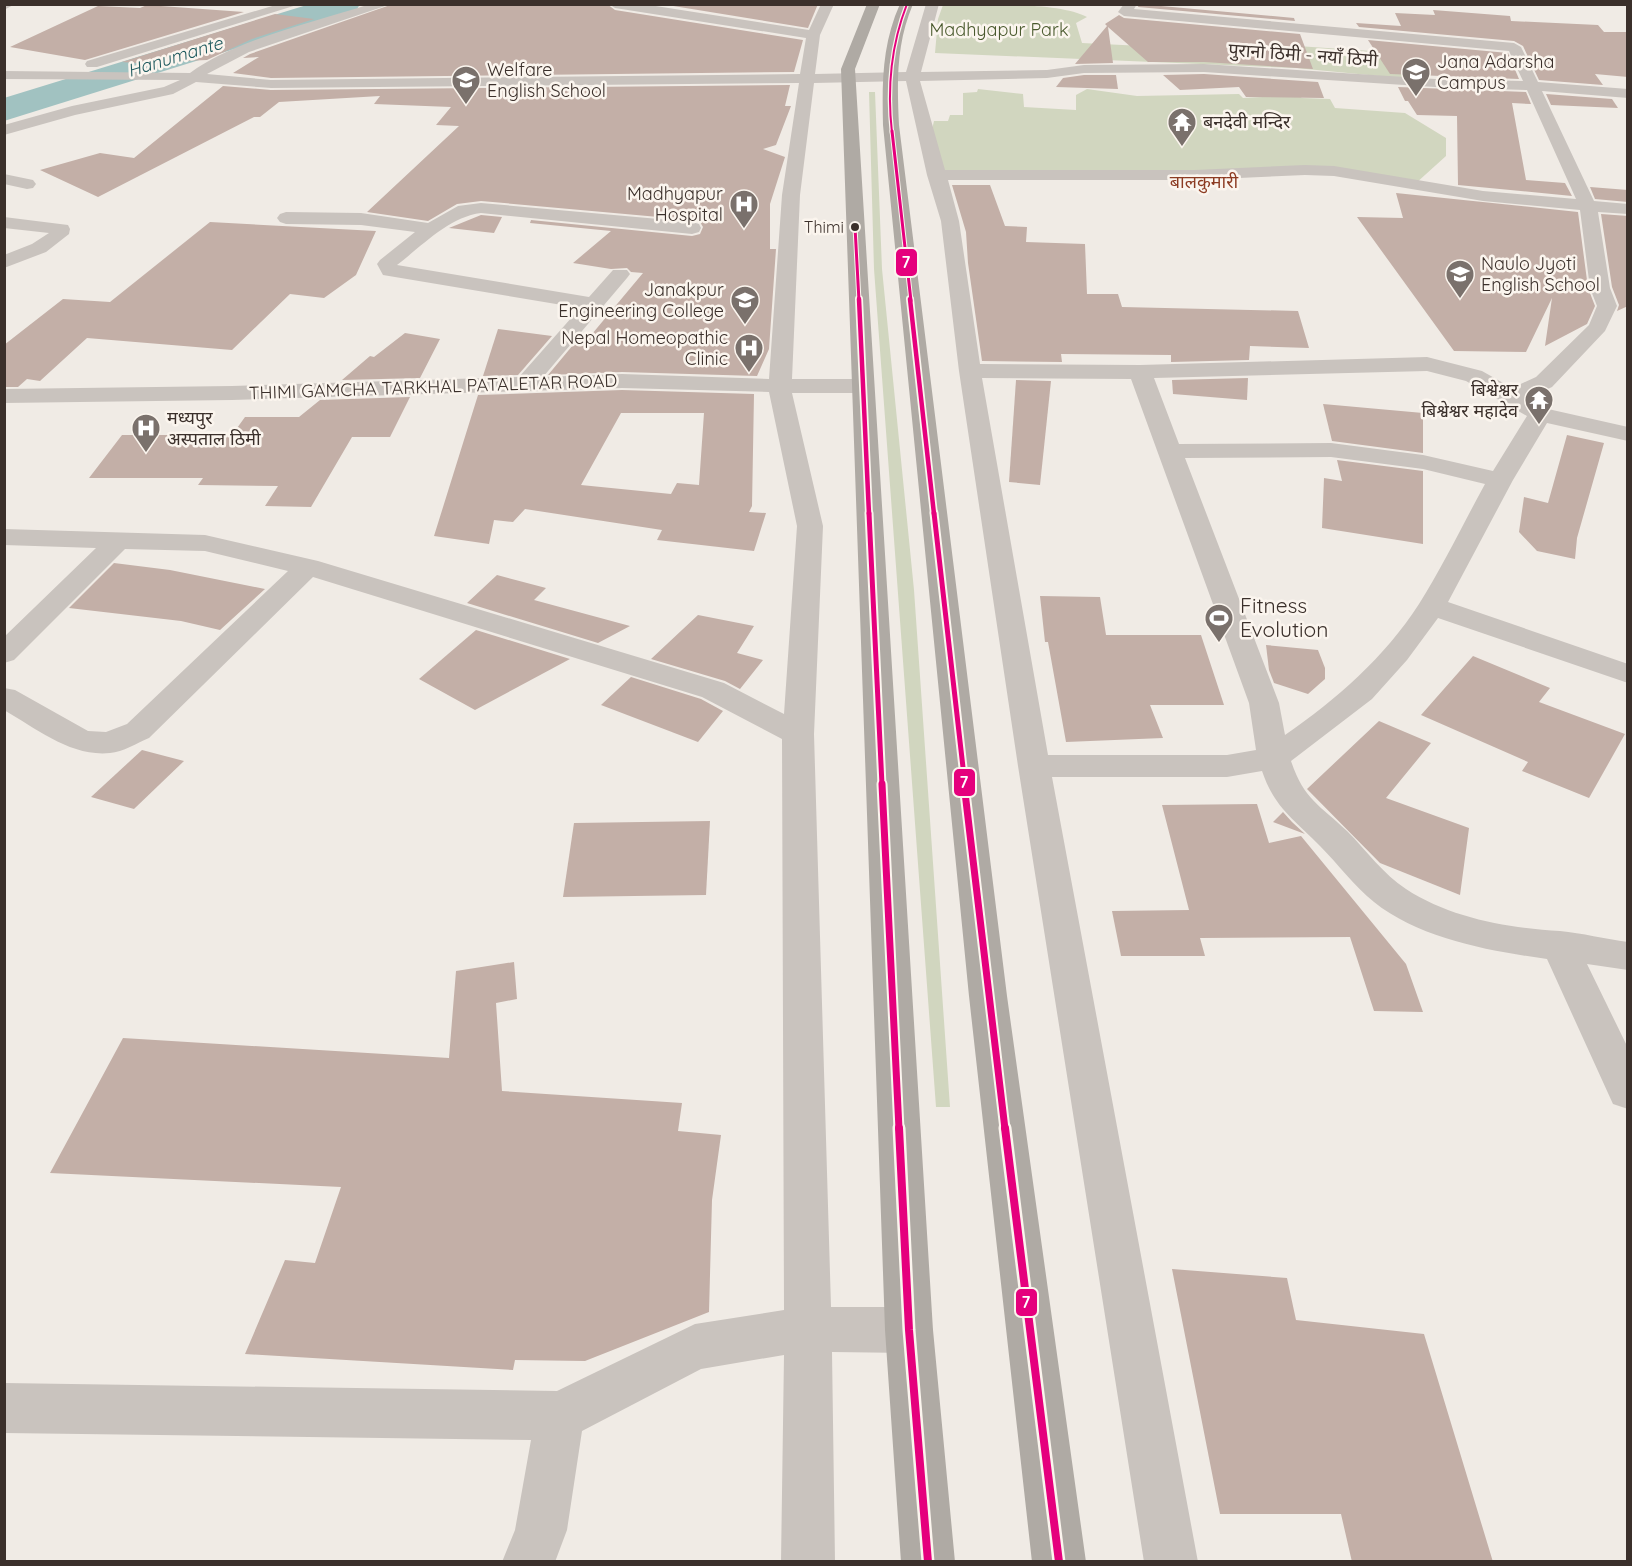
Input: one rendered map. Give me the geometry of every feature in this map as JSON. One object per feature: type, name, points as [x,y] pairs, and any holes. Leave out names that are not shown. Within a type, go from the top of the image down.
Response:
[{"type":"highway","points":[[874,4],[848,69],[848,77],[909,1330],[928,1562]]},
{"type":"highway","points":[[907,4],[900,17],[907,65],[892,136],[986,984],[1059,1562]]},
{"type":"street","points":[[4,6],[9,4]]},
{"type":"street","points":[[68,70],[128,55],[294,4]]},
{"type":"street","points":[[4,130],[72,111],[168,91],[186,77],[244,50],[385,4]]},
{"type":"street","points":[[615,4],[813,35]]},
{"type":"street","points":[[807,1562],[808,1329],[798,734],[810,526],[780,387],[791,195],[813,35],[828,4]]},
{"type":"street","points":[[933,4],[907,65],[950,220],[970,370],[1034,766],[1171,1562]]},
{"type":"street","points":[[1131,4],[1124,12],[1514,47],[1588,206],[1600,288],[1607,306],[1598,327],[1544,382],[1510,398]]},
{"type":"street","name":"पुरानो ठिमी - नयाँ ठिमी","points":[[992,60],[1024,61],[1084,69],[1216,69],[1436,83],[1567,87],[1628,94]]},
{"type":"street","name":"पुरानो ठिमी - नयाँ ठिमी","points":[[848,77],[907,65],[1047,74],[1084,69]]},
{"type":"street","points":[[4,75],[68,70],[271,84],[848,77]]},
{"type":"street","points":[[936,176],[1195,176],[1324,171],[1483,196],[1628,209]]},
{"type":"street","points":[[4,179],[27,184]]},
{"type":"street","points":[[594,304],[390,271],[387,264],[431,229],[464,210],[481,208],[692,228]]},
{"type":"street","points":[[285,218],[362,219],[431,229]]},
{"type":"street","points":[[4,222],[61,229],[60,234],[39,248],[4,262]]},
{"type":"street","points":[[526,383],[620,274]]},
{"type":"street","points":[[1598,327],[1624,323]]},
{"type":"street","points":[[970,370],[1140,372],[1427,364],[1474,376],[1540,414],[1628,434]]},
{"type":"street","points":[[1140,372],[1264,703],[1274,758],[1283,785],[1299,809],[1333,838],[1370,879],[1396,900],[1437,921],[1485,934],[1628,956]]},
{"type":"street","name":"THIMI GAMCHA TARKHAL PATALETAR ROAD","points":[[4,396],[232,393],[622,381],[780,387],[862,386]]},
{"type":"street","points":[[1034,766],[1227,766],[1274,758],[1318,727],[1361,692],[1397,654],[1432,606],[1500,480],[1540,414]]},
{"type":"street","points":[[1170,451],[1331,450],[1423,462],[1500,480]]},
{"type":"street","points":[[4,537],[120,538],[205,543],[308,567],[713,690],[798,734]]},
{"type":"street","points":[[4,654],[120,538]]},
{"type":"street","points":[[4,697],[81,741],[110,743],[138,731],[308,567]]},
{"type":"street","points":[[1432,606],[1628,674]]},
{"type":"street","points":[[1559,945],[1628,1092]]},
{"type":"street","points":[[4,1408],[560,1416],[695,1347],[808,1329],[909,1330]]},
{"type":"street","points":[[528,1562],[541,1530],[560,1416]]},
{"type":"green space","name":"Madhyapur Park","points":[[943,5],[1038,6],[1074,12],[1087,17],[1076,23],[1082,43],[1163,47],[1297,46],[1417,54],[1431,81],[1296,68],[935,53],[938,19]]},
{"type":"green space","points":[[978,89],[1023,94],[1024,107],[1076,110],[1076,95],[1087,89],[1137,96],[1239,94],[1243,98],[1298,95],[1302,98],[1330,99],[1335,108],[1405,113],[1446,138],[1446,156],[1415,184],[1333,169],[944,174],[929,142],[934,121],[948,121],[950,115],[963,115],[963,93],[977,92]]},
{"type":"green space","points":[[869,92],[875,92],[882,269],[914,590],[950,1107],[936,1107],[874,269]]},
{"type":"building","points":[[393,4],[607,4],[615,10],[803,40],[794,72],[271,78],[233,73],[259,57],[243,58],[250,54]]},
{"type":"building","points":[[661,4],[818,4],[808,28]]},
{"type":"building","points":[[1139,4],[1294,18],[1295,21],[1138,7]]},
{"type":"building","points":[[147,5],[244,12],[85,60],[10,47],[98,6],[140,8]]},
{"type":"building","points":[[1433,10],[1510,16],[1511,21],[1598,25],[1604,32],[1628,32],[1628,77],[1595,74],[1603,85],[1539,80],[1523,46],[1514,41],[1359,27],[1356,23],[1401,26],[1395,13],[1435,15]]},
{"type":"building","points":[[275,14],[314,19],[252,39],[207,60],[122,62]]},
{"type":"building","points":[[1119,15],[1124,18],[1300,34],[1313,69],[1204,62],[1148,62],[1108,27],[1113,63],[1075,64],[1107,26],[1105,24]]},
{"type":"building","points":[[1368,40],[1508,53],[1519,79],[1390,74]]},
{"type":"building","points":[[1204,74],[1318,82],[1324,98],[1246,97],[1239,87],[1180,90],[1163,75]]},
{"type":"building","points":[[1084,75],[1116,75],[1118,89],[1056,87],[1063,78]]},
{"type":"building","points":[[790,85],[785,106],[791,106],[776,145],[763,149],[785,157],[770,204],[770,249],[776,249],[769,349],[757,376],[622,372],[548,375],[578,339],[587,340],[643,273],[631,272],[627,268],[611,269],[573,263],[611,231],[530,223],[531,220],[692,236],[700,234],[703,227],[700,222],[692,220],[481,201],[457,204],[428,221],[367,212],[459,126],[436,125],[451,107],[374,104],[380,96],[279,102],[260,117],[254,117],[98,197],[40,170],[100,153],[134,158],[223,86],[271,90]]},
{"type":"building","points":[[1398,87],[1526,92],[1531,104],[1512,103],[1526,180],[1565,183],[1572,196],[1458,185],[1457,116],[1417,115],[1408,101],[1405,101]]},
{"type":"building","points":[[1546,94],[1612,99],[1618,108],[1551,105]]},
{"type":"building","points":[[952,185],[990,185],[1005,226],[1027,227],[1026,242],[1085,244],[1087,294],[1118,294],[1122,307],[1298,311],[1309,348],[1250,346],[1249,360],[1171,362],[1171,355],[1061,354],[1062,362],[982,361],[968,263],[966,232]]},
{"type":"building","points":[[1590,187],[1628,190],[1628,202],[1595,199]]},
{"type":"building","points":[[1396,193],[1578,212],[1588,288],[1595,306],[1587,324],[1545,346],[1552,298],[1526,352],[1454,351],[1357,217],[1403,218]]},
{"type":"building","points":[[1601,214],[1628,216],[1628,306],[1617,311],[1619,305],[1612,287]]},
{"type":"building","points":[[481,215],[502,217],[494,233],[449,228]]},
{"type":"building","points":[[210,222],[376,231],[356,275],[324,298],[290,294],[232,350],[87,338],[40,381],[27,379],[18,387],[4,387],[4,345],[63,299],[110,302]]},
{"type":"building","points":[[498,329],[552,336],[518,375],[483,376]]},
{"type":"building","points":[[405,333],[440,339],[420,378],[342,380],[370,356],[374,357]]},
{"type":"building","points":[[1248,378],[1247,400],[1173,394],[1172,380]]},
{"type":"building","points":[[1016,380],[1051,381],[1040,485],[1009,482]]},
{"type":"building","points":[[622,390],[754,394],[752,506],[749,512],[766,513],[754,551],[657,540],[662,530],[525,509],[513,522],[494,520],[489,544],[434,536],[478,395]],"holes":[[[621,413],[704,413],[699,485],[677,483],[671,494],[581,485]]]},
{"type":"building","points":[[410,397],[390,437],[352,437],[311,507],[265,506],[278,486],[198,485],[203,478],[89,478],[122,435],[232,435],[245,417],[299,417],[320,400]]},
{"type":"building","points":[[1323,404],[1423,413],[1423,453],[1332,441]]},
{"type":"building","points":[[1567,435],[1604,443],[1577,538],[1575,559],[1537,551],[1519,532],[1524,497],[1548,503]]},
{"type":"building","points":[[1337,460],[1423,471],[1423,544],[1322,528],[1324,478],[1342,481]]},
{"type":"building","points":[[114,563],[170,570],[265,589],[220,630],[181,621],[69,608]]},
{"type":"building","points":[[497,575],[546,588],[534,600],[630,626],[598,643],[467,603]]},
{"type":"building","points":[[1040,596],[1100,597],[1106,635],[1201,635],[1224,705],[1150,705],[1163,738],[1066,742],[1048,642],[1045,642]]},
{"type":"building","points":[[698,615],[754,626],[737,653],[763,660],[740,689],[725,681],[651,659]]},
{"type":"building","points":[[476,630],[570,659],[475,710],[419,679]]},
{"type":"building","points":[[1266,645],[1318,650],[1325,668],[1325,679],[1308,694],[1274,683],[1269,670]]},
{"type":"building","points":[[1473,656],[1550,688],[1539,702],[1625,734],[1589,798],[1522,771],[1528,762],[1421,715]]},
{"type":"building","points":[[631,677],[701,699],[723,711],[698,742],[601,705]]},
{"type":"building","points":[[1379,721],[1431,743],[1386,798],[1469,828],[1460,895],[1380,863],[1307,789]]},
{"type":"building","points":[[142,750],[184,761],[134,809],[91,797]]},
{"type":"building","points":[[1257,804],[1269,843],[1301,836],[1406,964],[1423,1012],[1374,1011],[1350,937],[1200,938],[1205,956],[1121,956],[1112,911],[1189,910],[1162,805]]},
{"type":"building","points":[[1283,812],[1292,822],[1305,834],[1273,822]]},
{"type":"building","points":[[710,821],[706,895],[563,897],[574,823]]},
{"type":"building","points":[[514,962],[517,999],[496,1003],[502,1091],[682,1103],[678,1131],[721,1135],[712,1200],[709,1312],[585,1361],[515,1360],[513,1370],[245,1354],[285,1260],[315,1263],[341,1187],[50,1173],[123,1038],[449,1058],[456,971]]},
{"type":"building","points":[[1172,1269],[1287,1278],[1296,1320],[1424,1334],[1493,1562],[1352,1562],[1341,1514],[1220,1514]]},
{"type":"waterway","name":"Hanumante","points":[[4,110],[345,4]]},
{"type":"transit line","name":"7","points":[[907,4],[901,19],[891,64],[891,125],[988,996],[1059,1562]]},
{"type":"transit line","name":"7","points":[[855,227],[909,1330],[928,1562]]},
{"type":"place","name":"Jana Adarsha Campus","points":[[1416,98]]},
{"type":"place","name":"Welfare English School","points":[[466,106]]},
{"type":"place","name":"बनदेवी मन्दिर","points":[[1182,148]]},
{"type":"place","name":"Thimi","points":[[855,227]]},
{"type":"place","name":"Madhyapur Hospital","points":[[744,230]]},
{"type":"place","name":"Naulo Jyoti English School","points":[[1460,300]]},
{"type":"place","name":"Janakpur Engineering College","points":[[745,326]]},
{"type":"place","name":"Nepal Homeopathic Clinic","points":[[749,374]]},
{"type":"place","name":"बिश्वेश्वर बिश्वेश्वर महादेव","points":[[1539,426]]},
{"type":"place","name":"मध्यपुर अस्पताल ठिमी","points":[[146,454]]},
{"type":"place","name":"Fitness Evolution","points":[[1219,644]]},
{"type":"district","name":"बालकुमारी","points":[[1204,182]]}]
